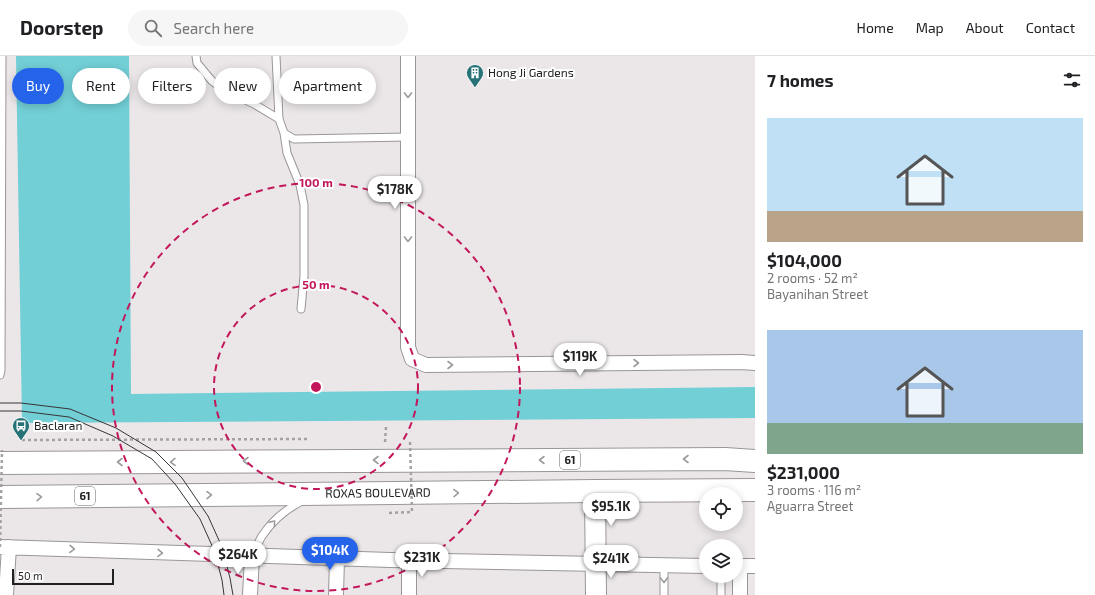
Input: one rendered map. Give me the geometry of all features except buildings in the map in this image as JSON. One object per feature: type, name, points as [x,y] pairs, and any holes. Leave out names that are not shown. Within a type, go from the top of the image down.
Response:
[{"type":"highway","name":"61","points":[[1,456],[755,458]]},
{"type":"highway","points":[[725,459],[755,461]]},
{"type":"highway","name":"ROXAS BOULEVARD","points":[[743,490],[755,490]]},
{"type":"highway","name":"ROXAS BOULEVARD","points":[[0,498],[699,491]]},
{"type":"highway","name":"61","points":[[743,492],[755,493]]},
{"type":"street","points":[[408,56],[408,347],[412,359],[426,365],[755,363]]},
{"type":"street","points":[[595,491],[596,595]]},
{"type":"street","points":[[6,595],[5,547],[409,561],[699,566]]},
{"type":"street","points":[[250,595],[252,556]]},
{"type":"street","points":[[336,595],[337,559]]},
{"type":"street","points":[[409,561],[409,595]]},
{"type":"street","points":[[743,566],[755,566]]},
{"type":"street","points":[[739,583],[740,595]]},
{"type":"lane","points":[[0,375],[2,370],[2,56]]},
{"type":"lane","points":[[196,56],[198,63],[212,81],[225,90],[254,104],[279,119]]},
{"type":"lane","points":[[276,56],[279,119],[284,133],[287,152],[300,185],[304,205],[304,276],[300,309]]},
{"type":"lane","points":[[284,133],[294,139],[408,136]]},
{"type":"lane","points":[[252,556],[262,536],[277,518],[295,505],[318,494]]},
{"type":"lane","points":[[664,565],[664,595]]},
{"type":"lane","points":[[721,583],[721,595]]},
{"type":"path","points":[[384,442],[386,427]]},
{"type":"path","points":[[22,440],[307,439]]},
{"type":"path","points":[[389,513],[412,512],[410,442]]},
{"type":"path","points":[[1,456],[5,547]]},
{"type":"water","points":[[16,56],[129,56],[129,68],[72,68],[72,104],[129,104],[131,394],[755,387],[755,418],[22,423],[17,104],[64,104],[64,68],[16,68]]},
{"type":"tram line","points":[[0,403],[21,403],[70,409],[116,428],[156,452],[182,478],[208,516],[222,547],[233,595]]},
{"type":"tram line","points":[[0,411],[21,411],[69,417],[113,436],[152,459],[175,484],[200,519],[214,550],[222,580],[224,595]]},
{"type":"place","name":"Hong Ji Gardens","points":[[475,88]]},
{"type":"place","name":"Baclaran","points":[[21,441]]}]
